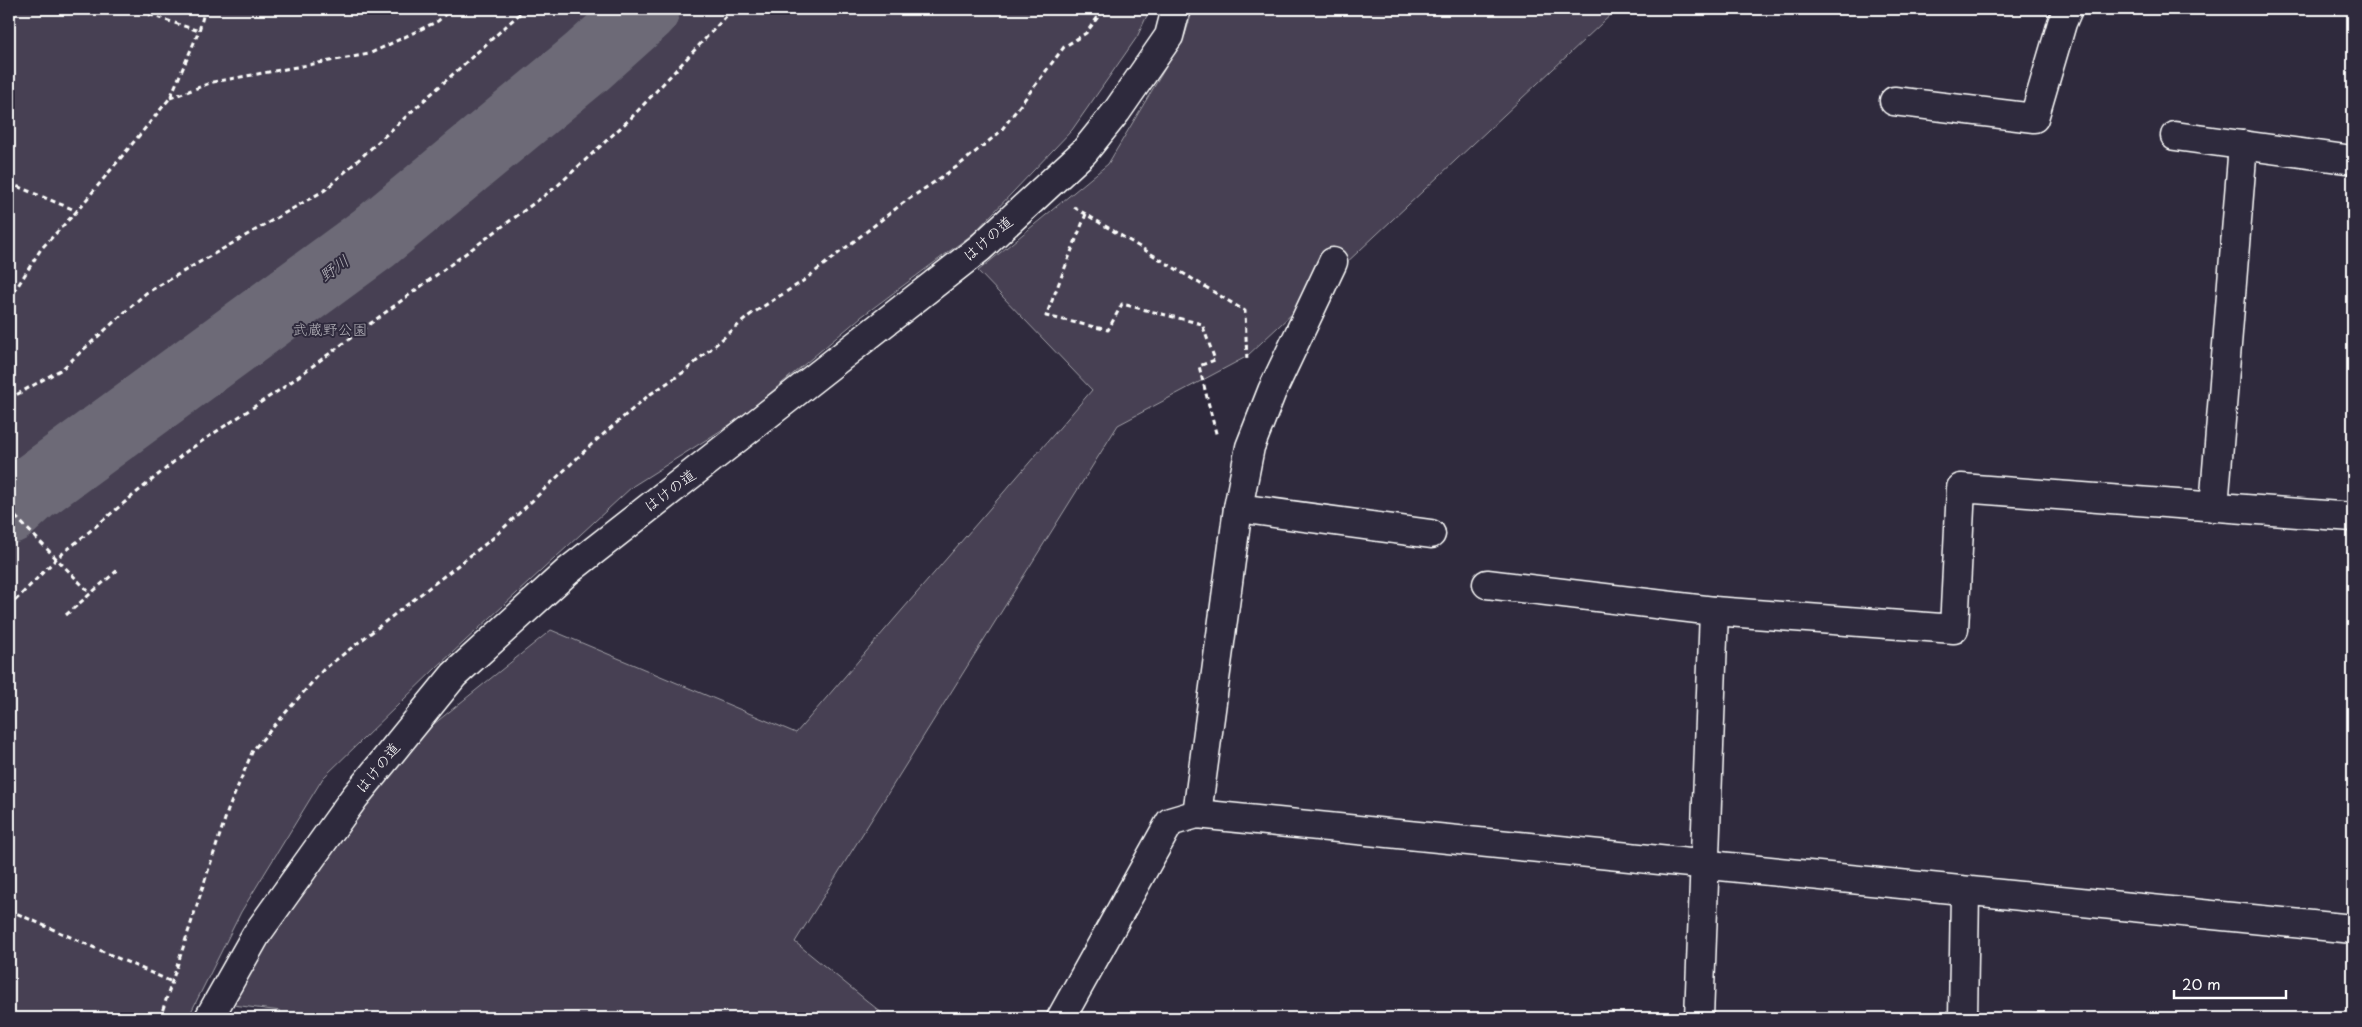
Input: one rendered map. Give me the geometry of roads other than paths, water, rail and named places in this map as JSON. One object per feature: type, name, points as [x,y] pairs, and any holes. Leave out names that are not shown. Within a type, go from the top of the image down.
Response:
[{"type":"street","name":"はけの道","points":[[209,1018],[256,935],[354,798],[454,675],[568,571],[980,248],[1043,190],[1084,152],[1117,111],[1169,36],[1176,9]]},
{"type":"street","points":[[1894,101],[2034,118],[2062,22],[2068,9]]},
{"type":"street","points":[[2175,136],[2353,160]]},
{"type":"street","points":[[2214,507],[2243,145]]},
{"type":"street","points":[[1197,814],[1238,508],[1250,447],[1272,391],[1332,262]]},
{"type":"street","points":[[1488,584],[1714,611],[1954,629],[1961,488],[2353,517]]},
{"type":"street","points":[[1238,508],[1431,534]]},
{"type":"street","points":[[1700,1018],[1714,611]]},
{"type":"street","points":[[1061,1018],[1170,822],[1197,814],[1965,892],[2353,929]]},
{"type":"street","points":[[1963,1018],[1965,892]]},
{"type":"waterway","name":"野川","points":[[9,510],[32,489],[374,238],[587,62],[646,9]]},
{"type":"park label","name":"武蔵野公園","points":[[330,330]]}]
